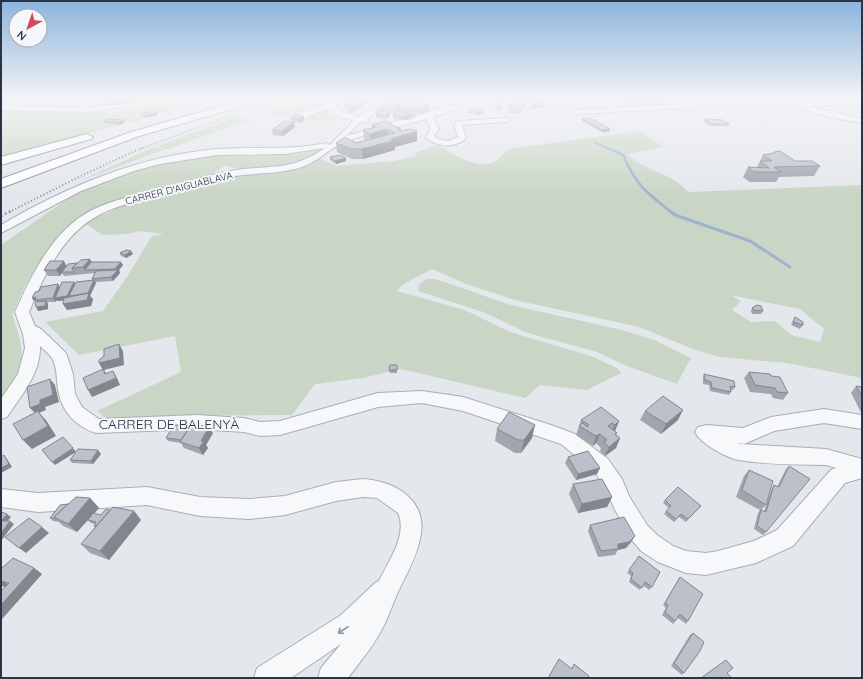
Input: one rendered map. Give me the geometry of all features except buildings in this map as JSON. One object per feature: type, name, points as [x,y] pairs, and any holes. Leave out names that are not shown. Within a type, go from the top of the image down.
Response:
[{"type":"highway","points":[[1,170],[124,131]]},
{"type":"highway","points":[[1,176],[127,131]]},
{"type":"highway","points":[[1,176],[138,131]]},
{"type":"highway","points":[[1,184],[147,131]]},
{"type":"highway","points":[[20,190],[155,131]]},
{"type":"highway","points":[[1,161],[95,135]]},
{"type":"street","points":[[1,230],[52,201],[93,181],[143,164],[183,156],[218,152],[298,151],[339,140],[350,131]]},
{"type":"street","name":"CARRER D'AIGUABLAVA","points":[[1,412],[21,385],[31,358],[33,347],[29,329],[22,312],[29,294],[49,258],[77,225],[88,217],[118,203],[236,173],[275,171],[296,167],[305,164],[339,140],[367,131]]},
{"type":"street","points":[[435,131],[430,137],[437,142],[445,143],[458,141],[462,138],[460,131]]},
{"type":"street","name":"CARRER DE BALENYÀ","points":[[29,329],[36,332],[60,357],[65,374],[67,394],[75,412],[96,426],[198,422],[244,425],[260,428],[280,428],[302,423],[378,400],[422,397],[463,404],[548,431],[568,439],[602,465],[615,485],[621,501],[639,532],[649,543],[666,554],[686,562],[706,564],[718,562],[756,552],[785,538],[838,476],[862,468]]},
{"type":"street","points":[[862,422],[816,416],[771,424],[744,436],[704,432],[720,443],[738,452],[826,458],[862,468]]},
{"type":"street","points":[[1,498],[17,502],[53,503],[123,496],[149,496],[177,503],[210,507],[272,508],[331,492],[355,488],[378,489],[405,504],[411,516],[410,539],[402,562],[390,583],[370,628],[331,678]]},
{"type":"street","points":[[267,678],[350,624],[390,583]]},
{"type":"green space","points":[[1,131],[100,131],[1,158]]},
{"type":"green space","points":[[198,131],[219,131],[168,149],[157,146]]},
{"type":"green space","points":[[640,131],[663,147],[627,154],[642,165],[666,175],[681,185],[688,192],[862,185],[862,378],[787,363],[719,357],[693,349],[639,327],[515,300],[466,284],[432,269],[402,285],[397,291],[465,310],[510,332],[591,356],[617,368],[621,373],[587,390],[540,385],[525,398],[401,369],[363,378],[315,384],[292,415],[176,416],[108,420],[97,411],[181,372],[175,336],[79,355],[45,322],[103,311],[127,277],[152,236],[164,234],[140,231],[127,234],[102,235],[85,223],[123,206],[212,180],[247,174],[281,172],[298,169],[319,158],[337,166],[394,161],[418,156],[414,153],[438,145],[472,163],[487,164],[496,161],[508,149]],"holes":[[[730,295],[800,309],[824,329],[820,342],[791,335],[775,321],[751,322],[732,310],[741,301]]]},
{"type":"green space","points":[[154,147],[166,149],[82,180]]},
{"type":"green space","points":[[328,147],[294,164],[245,171],[225,165],[211,175],[122,200],[84,217],[50,249],[26,284],[12,314],[20,339],[22,359],[16,378],[1,399],[1,245],[79,191],[141,167],[208,156],[297,154]]},
{"type":"green space","points":[[426,279],[436,279],[511,305],[622,330],[654,340],[691,358],[677,384],[627,366],[597,352],[528,333],[483,312],[418,291],[419,285]]},
{"type":"waterway","points":[[594,142],[610,149]]},
{"type":"waterway","points":[[608,148],[623,155],[632,174],[642,187],[671,212]]},
{"type":"waterway","points":[[670,211],[675,215],[750,241],[790,267]]},
{"type":"railway","points":[[140,149],[189,131]]},
{"type":"railway","points":[[1,216],[85,174],[142,148]]}]
